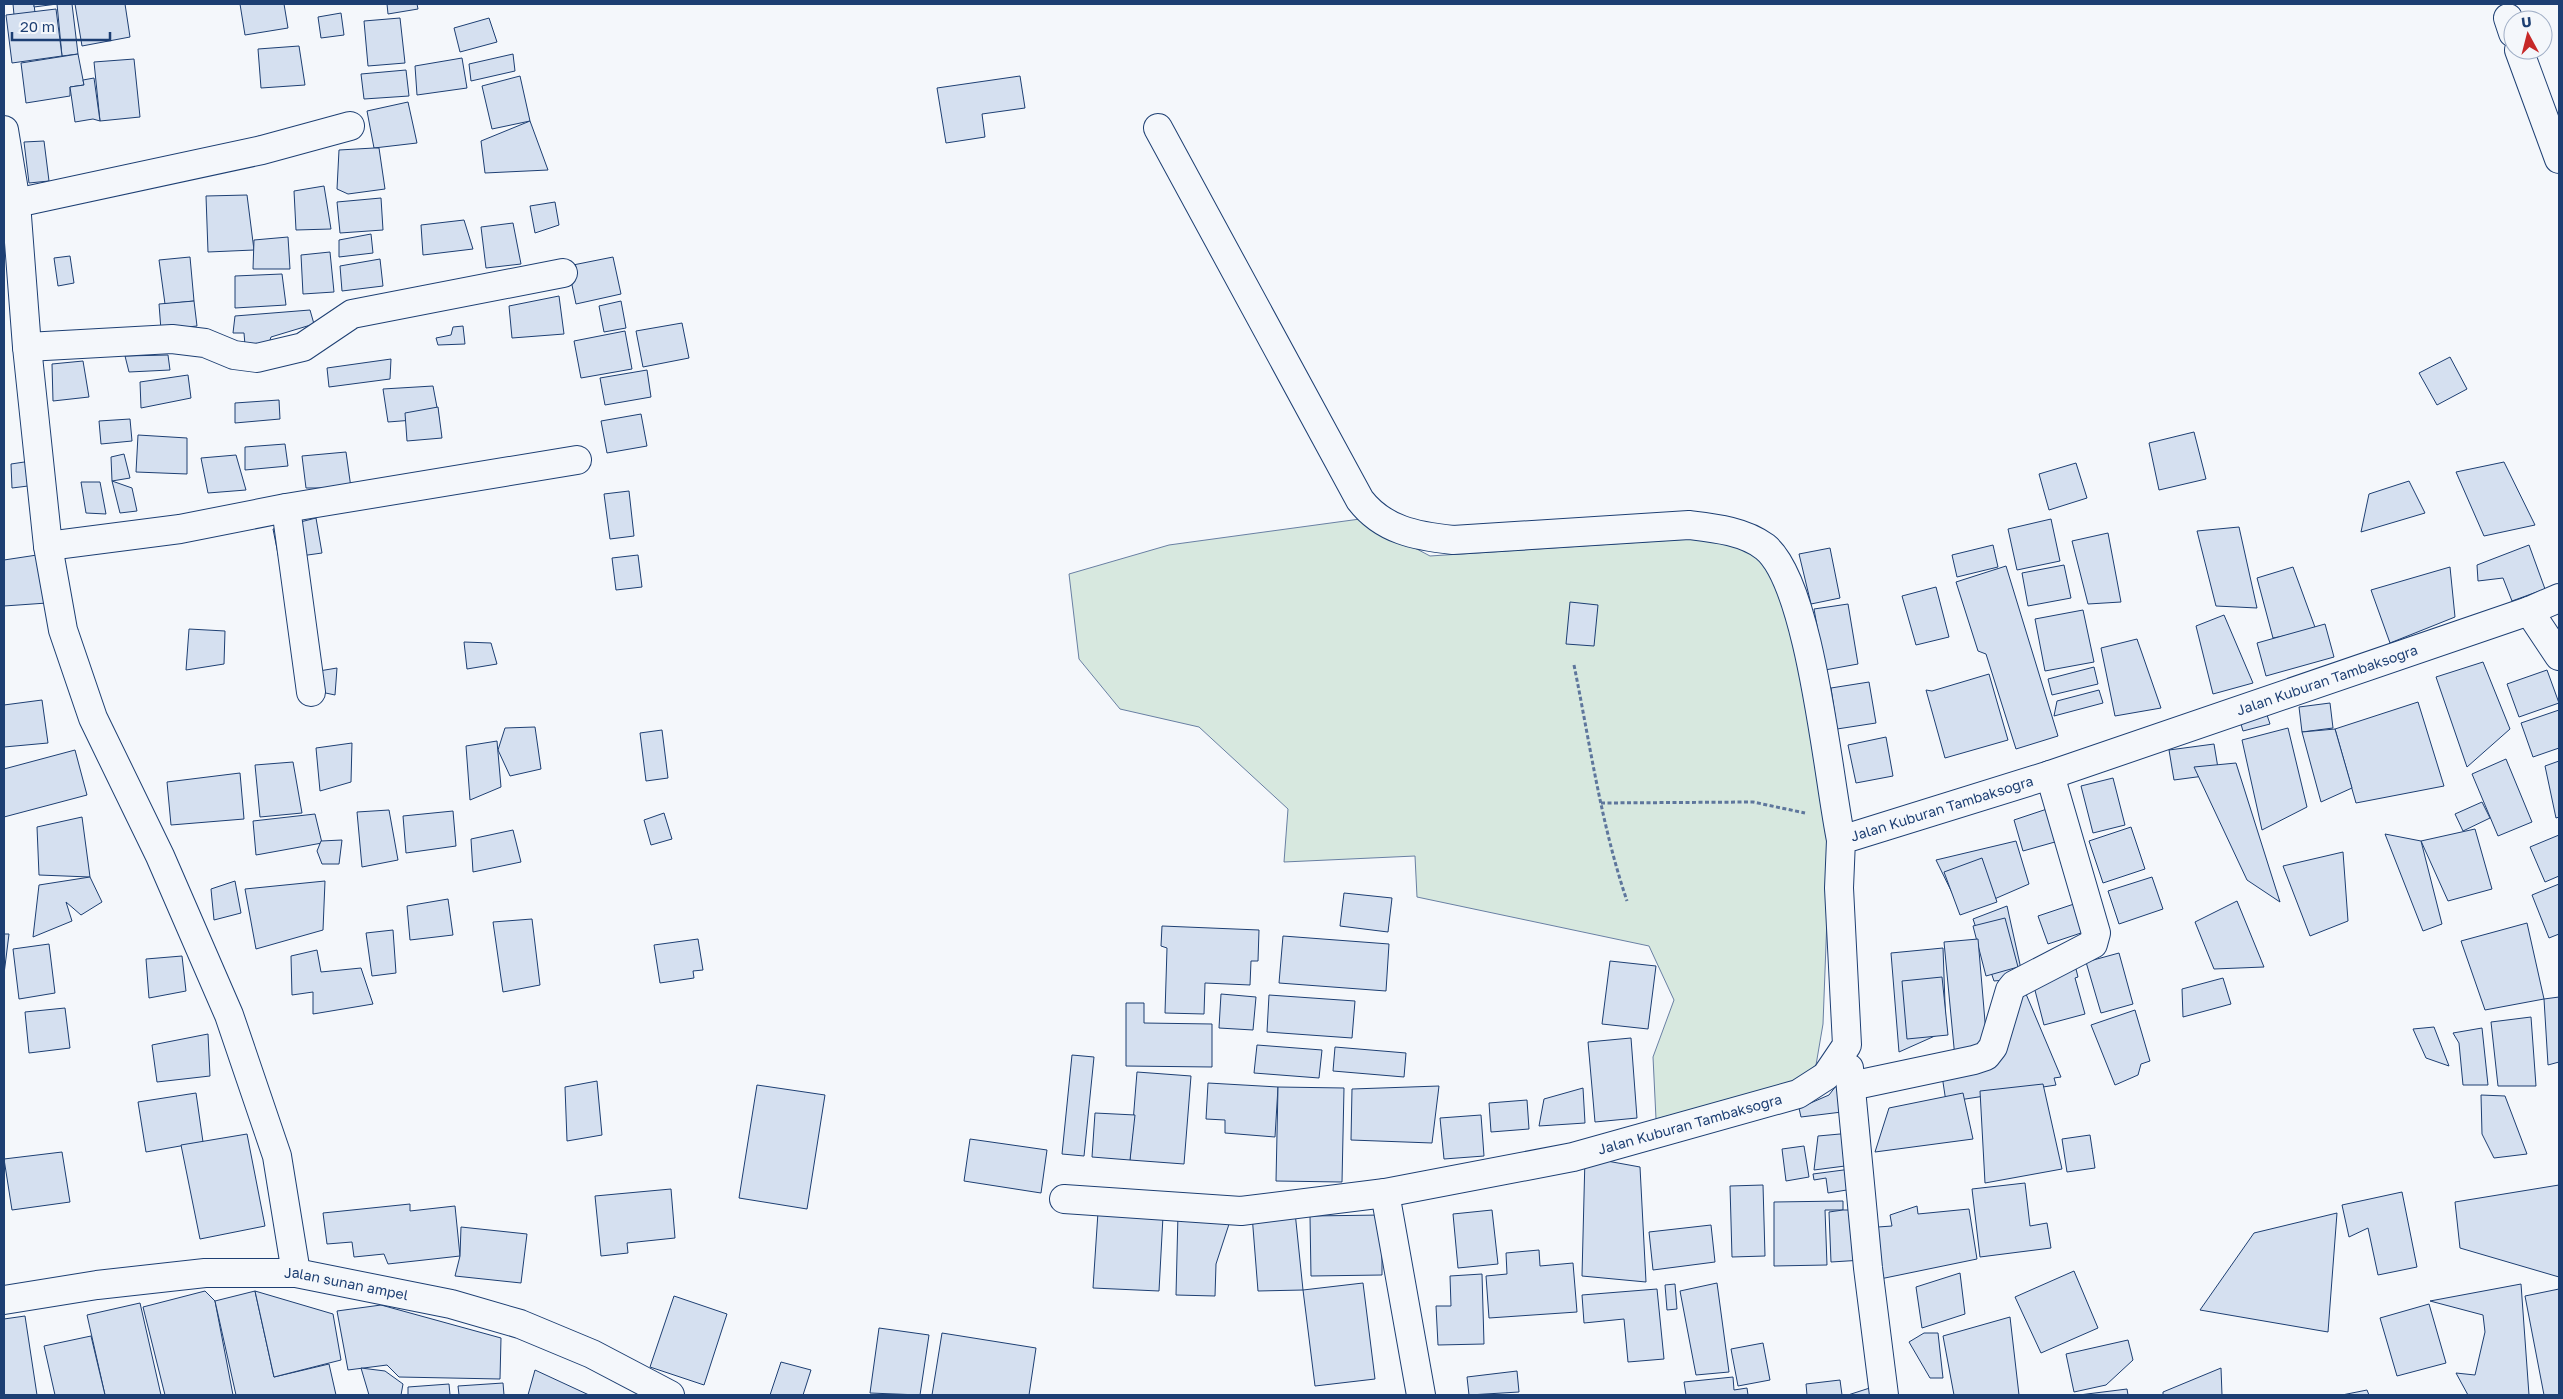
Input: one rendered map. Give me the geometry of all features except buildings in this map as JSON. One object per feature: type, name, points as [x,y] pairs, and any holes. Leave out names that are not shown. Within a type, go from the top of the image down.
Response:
[{"type":"street","points":[[2523,60],[2559,159]]},
{"type":"street","points":[[16,204],[262,150],[350,126]]},
{"type":"street","points":[[1158,128],[1360,500],[1378,519],[1397,529],[1424,537],[1453,540],[1689,525],[1725,529],[1766,548],[1789,585],[1809,654],[1831,770],[1840,833]]},
{"type":"street","points":[[4,130],[16,204],[27,347],[48,546],[62,630],[93,718],[193,932],[229,1015],[277,1156],[296,1274]]},
{"type":"street","points":[[27,347],[172,339],[205,343],[234,355],[257,358],[303,347],[352,314],[563,273]]},
{"type":"street","points":[[48,546],[180,529],[286,508],[577,460]]},
{"type":"street","points":[[286,508],[310,692]]},
{"type":"street","name":"Jalan Kuburan Tambaksogra","points":[[1064,1199],[1241,1211],[1385,1193],[1573,1157],[1798,1094],[1826,1076],[1847,1045],[1839,888],[1840,833],[2050,775],[2529,611],[2559,598]]},
{"type":"street","points":[[2529,611],[2559,656]]},
{"type":"street","points":[[1851,1086],[1986,1056],[1993,1047],[2010,990],[2014,984],[2092,944],[2096,933],[2050,775]]},
{"type":"street","points":[[1847,1045],[1868,1268],[1884,1395]]},
{"type":"street","points":[[1385,1193],[1421,1395]]},
{"type":"street","name":"Jalan sunan ampel","points":[[4,1300],[205,1273],[296,1274],[450,1304],[520,1324],[592,1354],[670,1395]]},
{"type":"path","points":[[1574,665],[1612,855],[1627,901]]},
{"type":"path","points":[[1601,803],[1716,800],[1753,802],[1796,810],[1840,833]]},
{"type":"shaded area","points":[[1360,519],[1430,556],[1704,538],[1762,554],[1782,582],[1830,838],[1823,1024],[1816,1065],[1795,1083],[1656,1119],[1653,1057],[1674,1000],[1649,946],[1417,897],[1415,856],[1284,862],[1288,809],[1199,727],[1120,709],[1079,659],[1069,574],[1169,545]]}]
